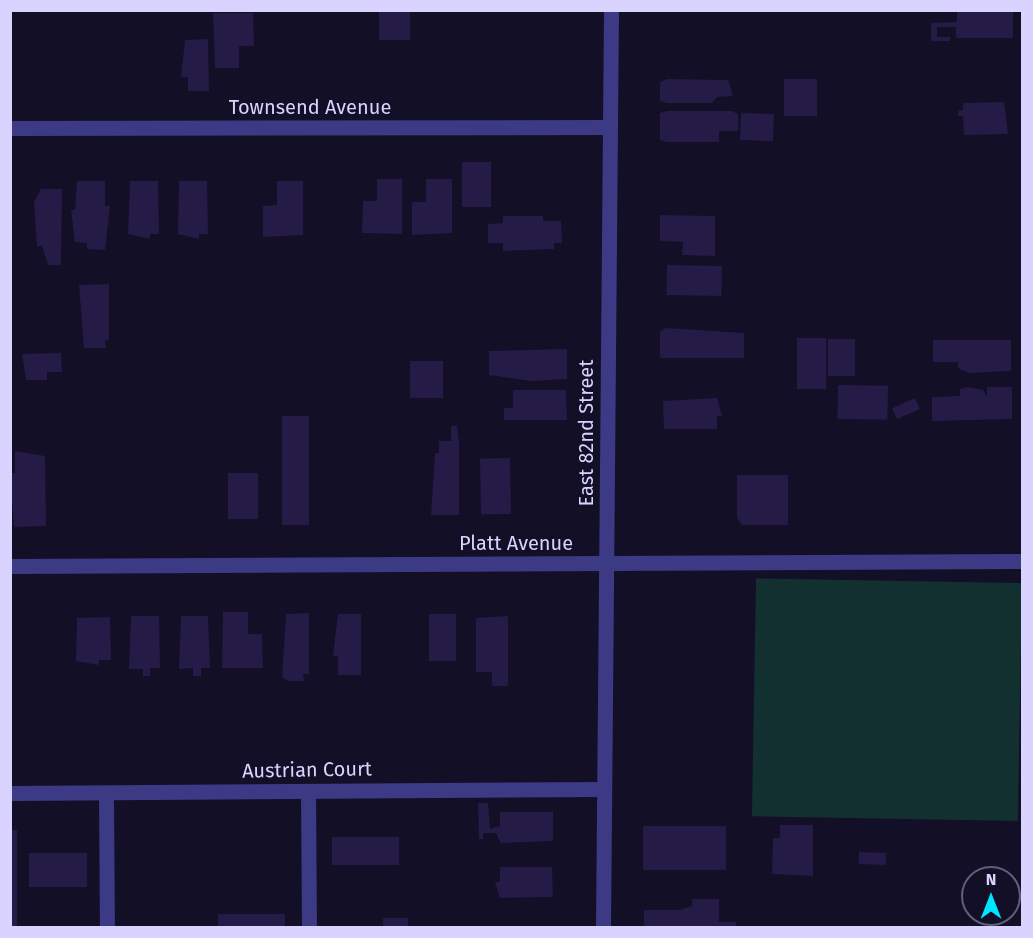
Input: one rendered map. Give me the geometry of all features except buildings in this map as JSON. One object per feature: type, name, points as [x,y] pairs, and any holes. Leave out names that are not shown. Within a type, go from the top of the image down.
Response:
[{"type":"street","name":"East 82nd Street","points":[[603,927],[611,10]]},
{"type":"street","name":"Townsend Avenue","points":[[10,128],[610,127]]},
{"type":"street","name":"Platt Avenue","points":[[10,566],[1023,561]]},
{"type":"street","name":"Austrian Court","points":[[10,793],[604,789]]},
{"type":"street","points":[[308,791],[309,927]]},
{"type":"street","points":[[106,794],[107,927]]},
{"type":"green space","points":[[756,578],[1022,583],[1018,821],[752,816]]}]
